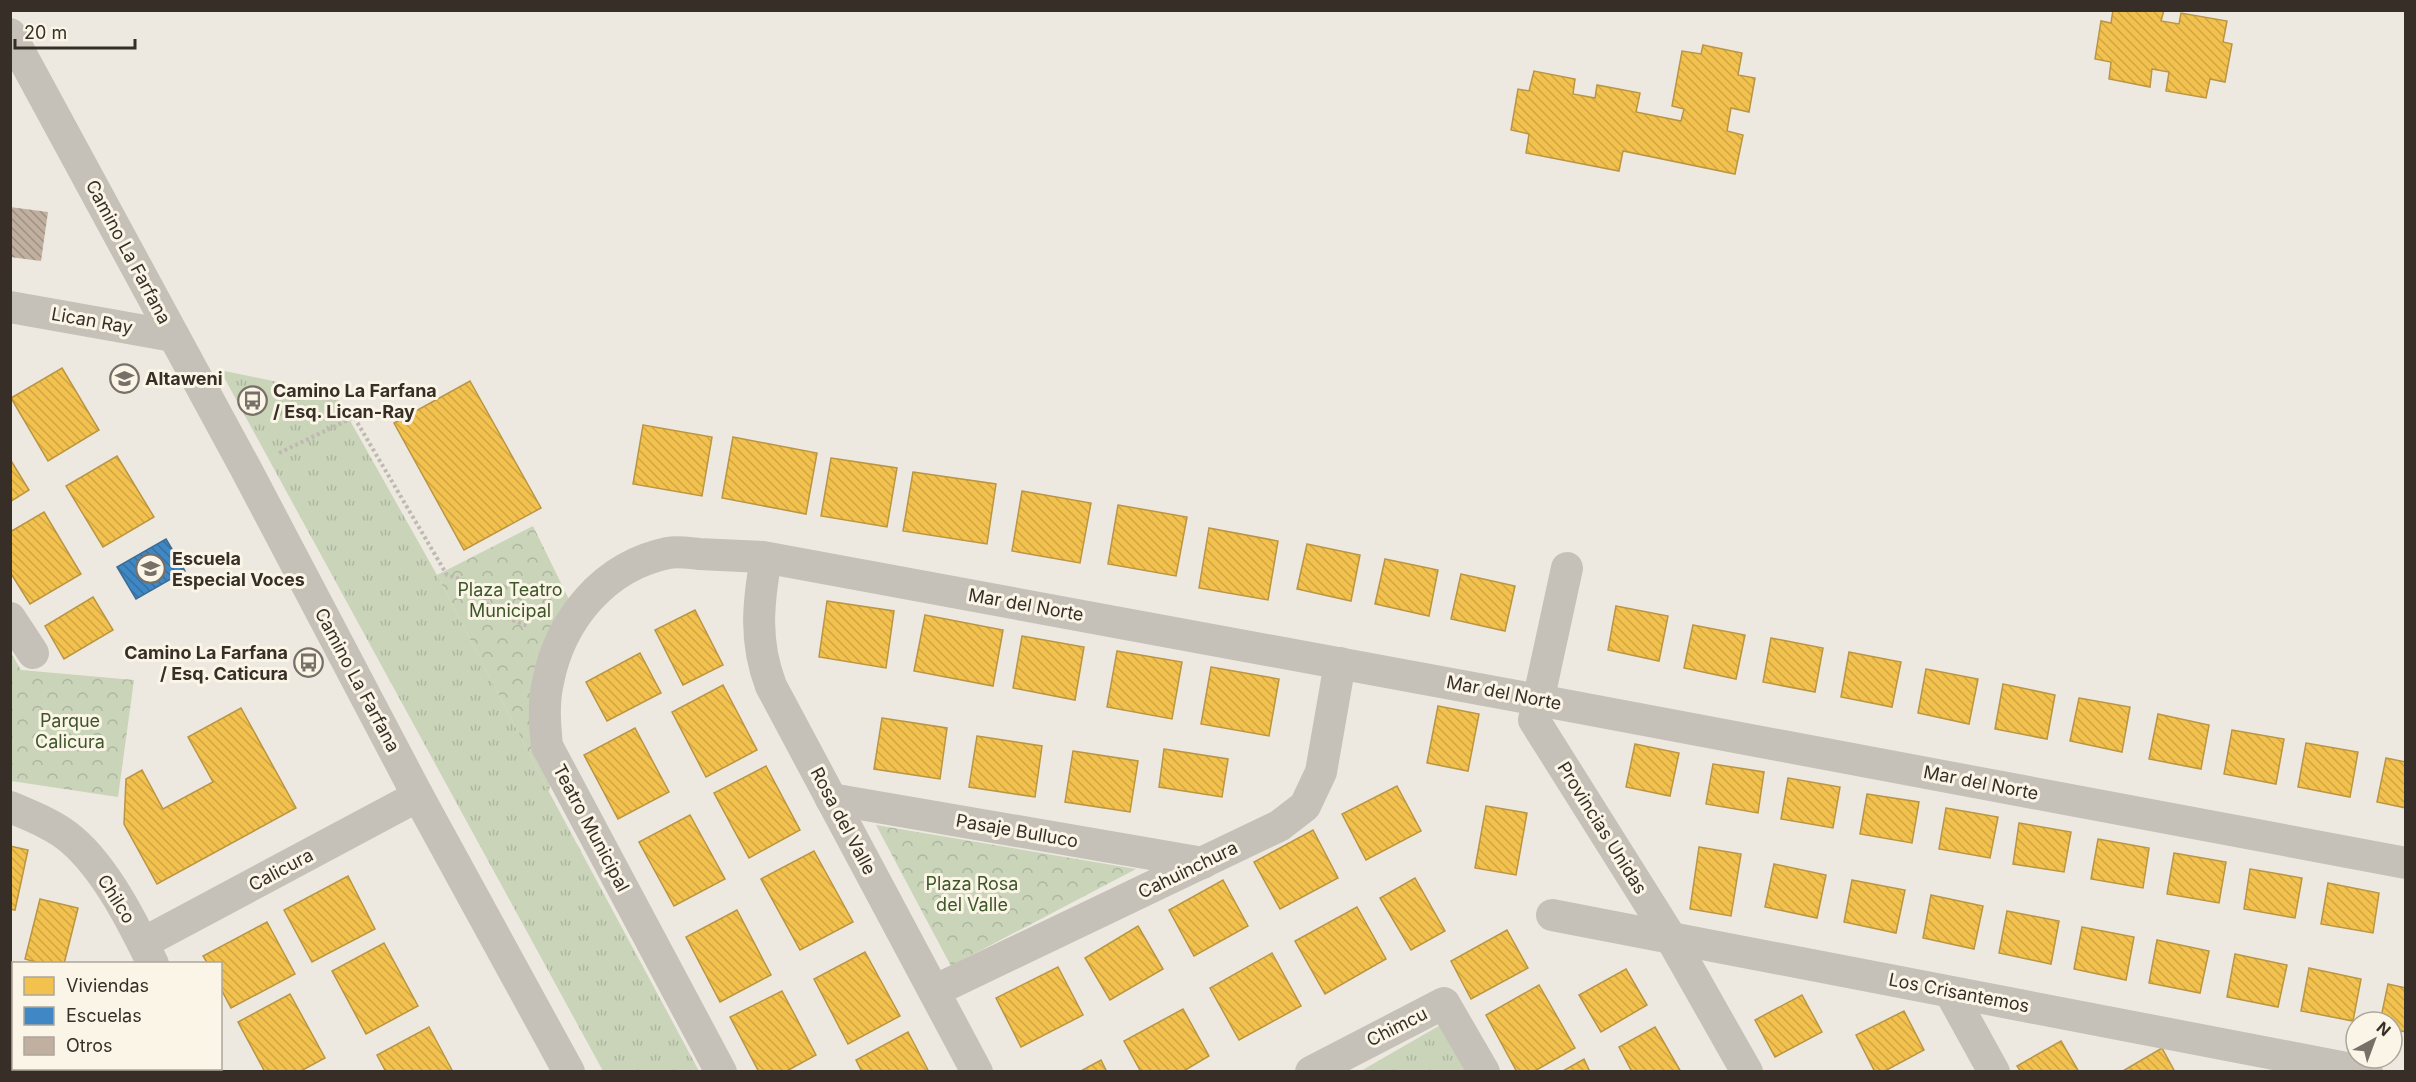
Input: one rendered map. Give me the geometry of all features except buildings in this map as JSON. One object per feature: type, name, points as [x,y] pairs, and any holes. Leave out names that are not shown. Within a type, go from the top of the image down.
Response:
[{"type":"street","name":"Camino La Farfana","points":[[10,34],[246,469],[418,796],[569,1071]]},
{"type":"street","name":"Lican Ray","points":[[10,307],[173,336]]},
{"type":"street","name":"Mar del Norte","points":[[605,581],[632,563],[669,552],[766,558],[1538,699],[2406,863]]},
{"type":"street","name":"Rosa del Valle","points":[[766,558],[760,592],[758,625],[759,646],[764,667],[784,712],[977,1071]]},
{"type":"street","name":"Provincias Unidas","points":[[1567,568],[1534,720],[1671,938],[1747,1071]]},
{"type":"street","name":"Teatro Municipal","points":[[605,581],[585,603],[562,638],[548,683],[544,715],[547,746],[721,1071]]},
{"type":"street","points":[[10,618],[33,653]]},
{"type":"street","name":"Cahuinchura","points":[[934,991],[1279,826],[1305,806],[1322,772],[1340,663]]},
{"type":"street","name":"Calicura","points":[[148,953],[418,796]]},
{"type":"street","name":"Pasaje Bulluco","points":[[831,799],[1203,862]]},
{"type":"street","name":"Chilco","points":[[10,807],[38,819],[72,839],[110,887],[148,953]]},
{"type":"street","name":"Los Crisantemos","points":[[1552,915],[2367,1071]]},
{"type":"street","points":[[1950,992],[1994,1071]]},
{"type":"street","name":"Chimcu","points":[[1311,1071],[1444,1003],[1484,1071]]},
{"type":"street","points":[[2212,1042],[2228,1071]]},
{"type":"path","points":[[246,469],[354,417],[447,575],[488,588],[486,610],[562,638]]},
{"type":"green space","points":[[220,370],[335,394],[437,575],[549,792],[699,1071],[603,1071]]},
{"type":"green space","name":"Plaza Teatro Municipal","points":[[533,526],[581,624],[556,692],[549,792],[437,575]]},
{"type":"green space","name":"Parque Calicura","points":[[11,653],[21,670],[134,680],[118,797],[11,781]]},
{"type":"green space","name":"Plaza Rosa del Valle","points":[[876,825],[1136,869],[951,966]]},
{"type":"green space","points":[[1444,1023],[1472,1072],[1359,1072]]},
{"type":"place","name":"Altaweni","points":[[124,379]]},
{"type":"place","name":"Camino La Farfana / Esq. Lican-Ray","points":[[252,401]]},
{"type":"place","name":"Escuela Especial Voces","points":[[151,569]]},
{"type":"place","name":"Camino La Farfana / Esq. Caticura","points":[[309,663]]}]
